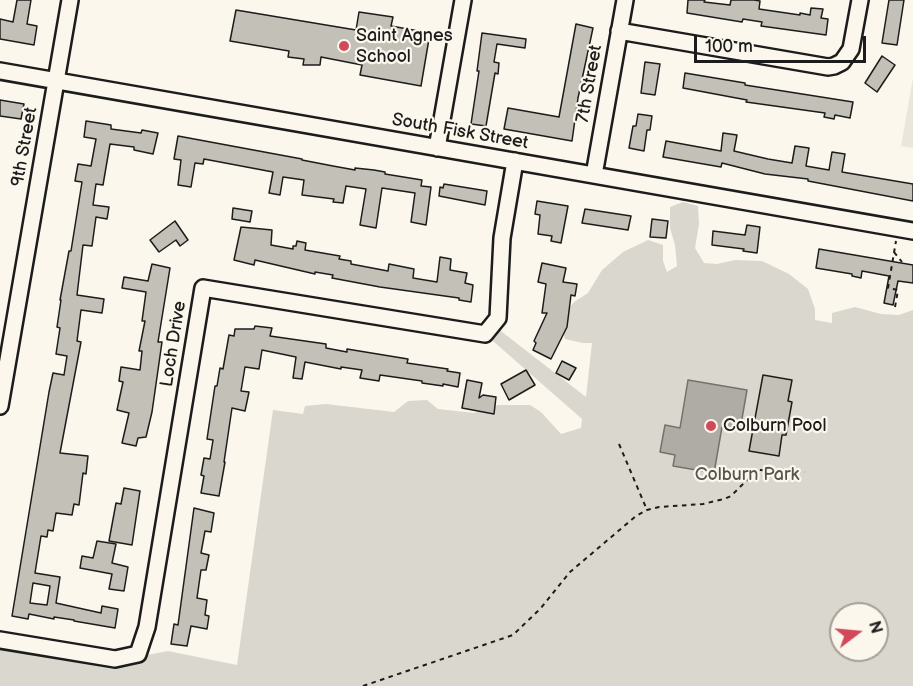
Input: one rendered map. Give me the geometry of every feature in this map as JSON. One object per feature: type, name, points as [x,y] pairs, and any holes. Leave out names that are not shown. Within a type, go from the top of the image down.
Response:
[{"type":"street","name":"9th Street","points":[[0,406],[70,0]]},
{"type":"street","points":[[437,148],[463,0]]},
{"type":"street","name":"7th Street","points":[[594,175],[625,0]]},
{"type":"street","points":[[619,31],[828,67],[843,62],[851,49],[860,0]]},
{"type":"street","name":"South Fisk Street","points":[[0,71],[913,231]]},
{"type":"street","name":"Loch Drive","points":[[0,640],[115,659],[138,654],[147,627],[203,288],[485,334],[498,318],[502,238],[515,161]]},
{"type":"path","points":[[895,307],[898,290],[888,288],[896,240]]},
{"type":"path","points":[[894,252],[902,262]]},
{"type":"path","points":[[619,444],[647,510]]},
{"type":"path","points":[[363,686],[482,648],[513,635],[541,608],[570,572],[636,516],[647,510],[704,504],[724,499],[757,470],[805,472]]},
{"type":"shaded area","points":[[913,78],[913,148],[901,146]]},
{"type":"shaded area","name":"Colburn Pool","points":[[688,380],[747,390],[740,430],[722,427],[714,473],[673,466],[675,455],[660,452],[665,425],[680,428]]},
{"type":"green space","name":"Colburn Park","points":[[683,202],[698,206],[699,224],[695,248],[704,263],[717,264],[735,260],[762,261],[789,274],[808,289],[815,309],[815,320],[832,323],[832,313],[855,307],[881,314],[899,315],[913,310],[913,686],[0,686],[0,640],[115,659],[168,651],[237,665],[273,410],[303,414],[305,406],[326,404],[394,412],[408,401],[427,400],[438,409],[474,413],[498,405],[530,405],[541,412],[561,434],[581,428],[582,419],[485,334],[493,325],[586,397],[592,343],[565,339],[560,320],[574,302],[588,293],[602,270],[623,252],[648,240],[663,245],[663,261],[667,272],[677,266],[675,245],[670,228],[670,207]]},
{"type":"building","points":[[17,0],[31,0],[27,24],[37,26],[34,45],[0,39],[0,19],[13,22]]},
{"type":"building","points":[[688,0],[705,0],[704,2],[730,5],[731,0],[754,0],[760,1],[759,9],[800,15],[800,13],[810,15],[811,8],[823,9],[821,18],[828,19],[826,35],[761,26],[762,22],[743,19],[742,22],[687,13]]},
{"type":"building","points":[[889,0],[904,0],[897,45],[882,43]]},
{"type":"building","name":"Saint Agnes School","points":[[236,10],[356,30],[359,12],[393,17],[391,26],[430,33],[421,86],[360,75],[362,65],[321,57],[320,65],[303,65],[304,59],[288,57],[289,51],[230,41]]},
{"type":"building","points":[[576,24],[593,28],[578,98],[572,141],[504,129],[508,108],[559,117]]},
{"type":"building","points":[[482,33],[526,39],[525,48],[497,44],[494,62],[499,63],[498,74],[495,73],[486,126],[471,124]]},
{"type":"building","points":[[882,56],[895,65],[877,92],[865,83]]},
{"type":"building","points":[[645,62],[660,64],[655,95],[641,93]]},
{"type":"building","points":[[685,73],[853,102],[850,118],[835,115],[834,119],[824,117],[825,113],[746,102],[747,100],[683,88]]},
{"type":"building","points":[[0,100],[24,104],[21,119],[0,116]]},
{"type":"building","points":[[638,114],[652,116],[644,151],[629,148]]},
{"type":"building","points":[[86,121],[111,125],[111,129],[158,133],[153,154],[134,150],[134,147],[110,144],[103,185],[96,184],[93,205],[109,207],[107,219],[96,217],[92,246],[83,245],[77,295],[104,299],[102,313],[81,310],[77,341],[81,342],[60,453],[88,456],[86,474],[83,473],[79,505],[74,504],[72,515],[56,513],[53,531],[48,530],[47,537],[41,536],[35,573],[60,577],[56,603],[101,613],[102,606],[118,609],[115,628],[29,614],[28,619],[12,616],[53,373],[64,375],[67,356],[56,354],[60,328],[57,327],[82,182],[75,181],[78,164],[91,166],[96,139],[84,137]],"holes":[[[33,583],[50,586],[47,605],[30,603]]]},
{"type":"building","points":[[723,133],[737,135],[734,151],[768,159],[792,163],[795,146],[809,148],[806,166],[829,170],[832,152],[845,154],[842,172],[913,184],[913,201],[808,181],[808,179],[765,174],[722,163],[721,167],[663,157],[666,141],[721,151]]},
{"type":"building","points":[[178,136],[355,170],[355,168],[374,170],[422,180],[421,186],[431,187],[426,225],[411,222],[415,193],[382,188],[376,228],[360,225],[366,189],[346,186],[343,203],[333,202],[334,199],[302,195],[304,180],[283,177],[280,195],[269,193],[273,172],[204,159],[203,164],[195,163],[191,187],[178,185],[181,160],[174,159]]},
{"type":"building","points":[[444,184],[487,191],[485,205],[439,196],[440,187],[443,188]]},
{"type":"building","points":[[537,201],[568,206],[561,243],[551,241],[552,236],[538,234],[540,215],[535,214]]},
{"type":"building","points":[[233,208],[252,211],[250,222],[232,219]]},
{"type":"building","points":[[585,209],[631,216],[628,230],[582,223]]},
{"type":"building","points":[[652,219],[668,221],[666,238],[650,237]]},
{"type":"building","points":[[175,221],[188,240],[180,246],[176,240],[159,252],[150,240]]},
{"type":"building","points":[[747,225],[760,227],[757,253],[712,245],[713,231],[745,235]]},
{"type":"building","points":[[241,227],[272,230],[271,245],[293,249],[297,241],[306,243],[305,250],[340,256],[339,259],[351,261],[351,264],[388,271],[389,264],[414,269],[413,278],[437,282],[440,257],[451,259],[450,270],[467,273],[465,283],[473,285],[471,302],[459,300],[459,298],[332,278],[333,275],[315,272],[315,274],[255,260],[254,265],[234,260]]},
{"type":"building","points":[[819,249],[913,265],[913,283],[898,281],[893,305],[884,303],[889,276],[862,271],[861,278],[852,276],[852,274],[816,268]]},
{"type":"building","points":[[542,263],[566,268],[563,282],[577,284],[575,296],[571,295],[567,327],[551,359],[533,350],[536,343],[534,341],[547,313],[542,313],[546,284],[538,282]]},
{"type":"building","points":[[152,264],[170,268],[158,342],[162,342],[152,412],[146,437],[138,438],[136,446],[122,443],[129,413],[117,410],[123,382],[119,381],[121,367],[140,370],[142,351],[139,351],[145,321],[142,321],[146,292],[122,288],[124,277],[148,281]]},
{"type":"building","points":[[255,326],[272,328],[270,336],[326,344],[326,348],[347,352],[347,349],[408,359],[407,363],[448,369],[447,371],[460,373],[458,387],[380,375],[379,381],[360,378],[362,370],[341,367],[341,369],[305,362],[302,379],[293,378],[296,357],[262,350],[259,369],[245,367],[241,391],[249,392],[245,411],[232,408],[219,496],[201,493],[204,458],[210,459],[213,440],[207,439],[215,386],[217,386],[220,368],[223,369],[229,335],[234,336],[235,329],[254,329]]},
{"type":"building","points":[[562,361],[576,368],[569,380],[556,373]]},
{"type":"building","points":[[526,370],[535,385],[509,400],[501,384]]},
{"type":"building","points":[[763,375],[792,380],[788,401],[792,402],[786,435],[782,435],[779,456],[749,451]]},
{"type":"building","points":[[467,380],[482,383],[479,398],[483,395],[496,397],[494,414],[462,408]]},
{"type":"building","points":[[124,488],[140,491],[132,545],[109,541],[116,503],[121,504]]},
{"type":"building","points":[[194,508],[214,513],[211,532],[205,531],[201,553],[209,555],[206,570],[201,570],[197,598],[207,600],[205,615],[209,616],[207,629],[191,626],[187,646],[171,644],[174,624],[178,625]]},
{"type":"building","points":[[97,541],[116,544],[112,563],[128,567],[124,591],[109,589],[112,574],[80,568],[82,556],[93,558]]},
{"type":"place","name":"Saint Agnes School","points":[[344,46]]},
{"type":"place","name":"Colburn Pool","points":[[711,426]]}]
